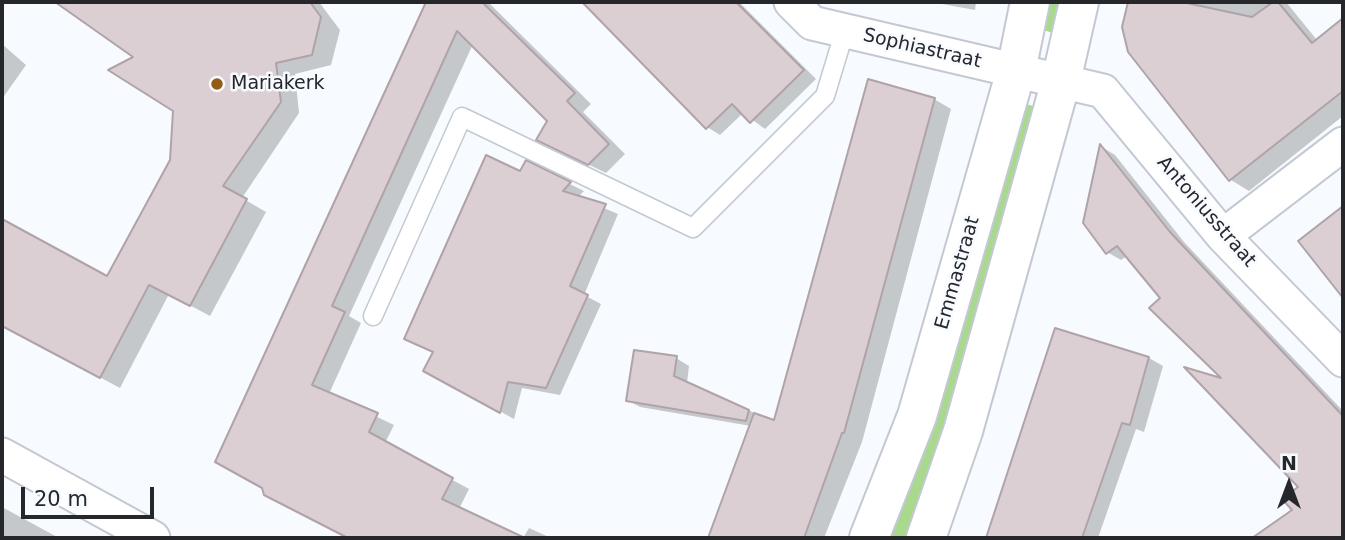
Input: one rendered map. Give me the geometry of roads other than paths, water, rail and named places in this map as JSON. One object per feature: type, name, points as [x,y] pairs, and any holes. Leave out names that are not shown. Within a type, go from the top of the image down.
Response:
[{"type":"street","name":"Sophiastraat","points":[[791,2],[812,23],[1062,81]]},
{"type":"street","name":"Emmastraat","points":[[869,538],[917,416],[1016,71],[1030,2]]},
{"type":"street","points":[[926,538],[963,431],[1062,81],[1079,2]]},
{"type":"street","name":"Antoniusstraat","points":[[1062,81],[1103,91],[1223,236],[1343,360]]},
{"type":"street","points":[[1223,236],[1343,144]]},
{"type":"street","points":[[2,455],[153,538]]},
{"type":"lane","points":[[373,316],[462,117],[693,228],[825,96],[845,30]]},
{"type":"place","name":"Mariakerk","points":[[217,84]]}]
